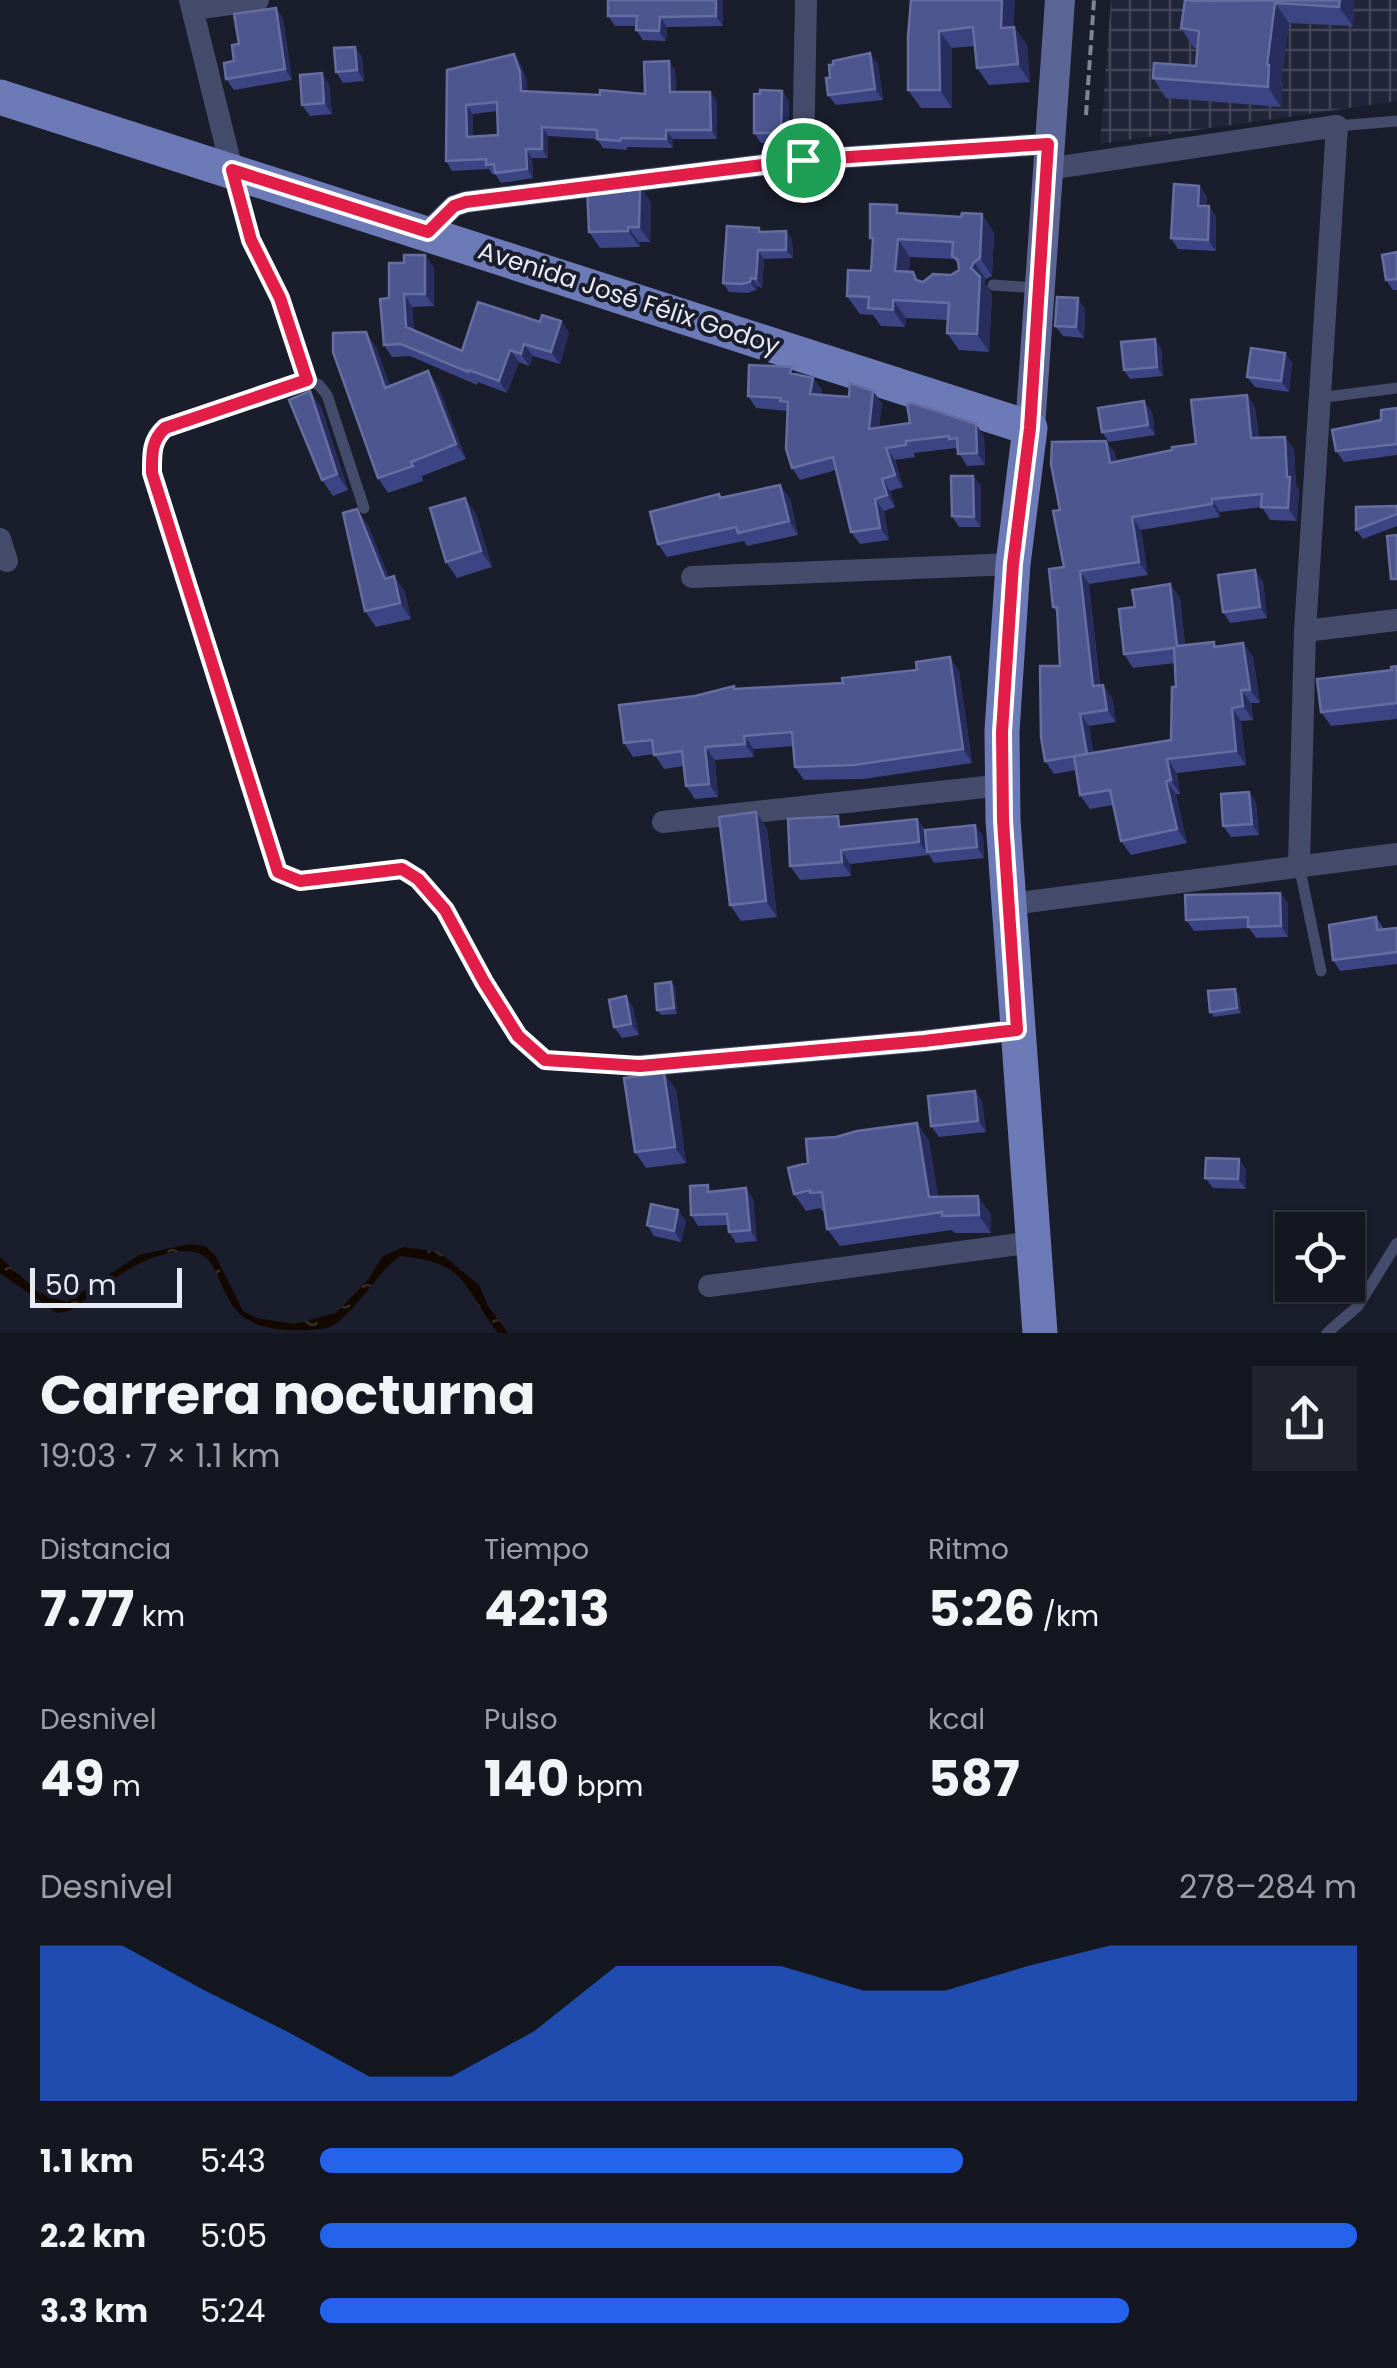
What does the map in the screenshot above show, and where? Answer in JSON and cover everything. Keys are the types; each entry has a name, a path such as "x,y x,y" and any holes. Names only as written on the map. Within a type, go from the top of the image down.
{"main road":[{"path":"1040,1333 1017,1030 1002,732 1013,564 1030,428 1060,0"},
{"name":"Avenida José Félix Godoy","path":"0,97 1030,428"}],"street":[{"path":"232,170 192,5 258,0"},
{"path":"803,160 806,0"},
{"path":"428,232 454,206 466,202 803,160 1048,156 1338,126 1318,398 1298,865"},
{"path":"692,578 1013,564"},
{"path":"1306,631 1397,620"},
{"path":"662,822 1003,785"},
{"path":"1011,904 1397,854"},
{"path":"640,1066 1017,1030"},
{"path":"709,1286 1032,1242"}],"lane":[{"path":"1338,126 1397,121"},
{"path":"232,170 251,240 280,298 307,380"},
{"path":"992,285 1038,288"},
{"path":"364,508 327,394 307,380 165,428 152,447 152,473 278,872 300,881 402,869 418,879 445,910 518,1036 545,1060 640,1066"},
{"path":"1318,398 1397,388"},
{"path":"1298,865 1321,971"},
{"path":"1327,1333 1358,1306 1397,1243"}],"path":[{"path":"1086,115 1094,0"}],"shaded area":[{"path":"1111,0 1397,0 1397,101 1100,144"}],"water":[{"path":"190,1244 205,1246 215,1255 243,1311 257,1318 294,1324 336,1313 367,1281 383,1256 404,1247 439,1252 479,1285 488,1306 508,1333 498,1333 452,1271 423,1259 400,1256 338,1322 307,1330 267,1327 244,1318 228,1298 212,1264 195,1252 181,1251 148,1259 69,1311 57,1313 0,1273 0,1257 39,1293 67,1302 139,1255"}],"building":[{"path":"608,0 716,0 716,16 660,17 659,31 636,30 637,16 608,16"},
{"path":"911,0 1002,0 1001,28 1014,27 1018,64 977,68 973,27 939,31 940,90 908,90"},
{"path":"1185,0 1340,0 1339,7 1275,3 1268,87 1153,78 1154,63 1196,66 1199,31 1181,28"},
{"path":"276,8 285,69 226,79 224,63 234,61 232,45 239,44 234,14"},
{"path":"355,47 357,70 336,72 334,48"},
{"path":"870,53 875,89 828,95 826,78 830,78 829,65 833,61"},
{"path":"514,54 521,91 645,94 644,62 669,61 670,92 710,92 711,130 666,130 666,139 620,141 597,139 597,130 542,127 542,149 526,149 527,169 495,173 494,164 486,165 486,159 446,161 447,70","holes":["497,102 498,135 467,137 466,105"]},
{"path":"322,73 324,103 302,105 300,75"},
{"path":"760,90 782,91 781,133 754,133 754,94 760,94"},
{"path":"1174,184 1199,186 1198,206 1209,206 1208,240 1171,238"},
{"path":"587,186 640,186 639,227 589,232"},
{"path":"870,204 897,205 897,213 961,217 962,213 982,214 980,258 971,268 980,277 977,334 947,333 949,303 893,300 893,310 868,308 869,297 847,296 848,270 871,271","holes":["898,239 953,242 952,256 958,260 959,270 951,275 933,274 923,282 916,280 913,272 895,271"]},
{"path":"727,226 759,228 759,232 786,231 786,250 758,250 756,279 742,284 723,283"},
{"path":"1397,252 1397,279 1386,280 1382,255"},
{"path":"404,255 425,255 425,294 404,294 406,327 462,351 478,302 540,322 542,315 561,321 551,352 524,344 521,354 510,350 499,381 401,344 384,345 380,299 389,298 389,263 404,263"},
{"path":"1057,297 1078,298 1076,327 1055,326"},
{"path":"366,332 385,388 428,371 456,444 378,478 333,352 333,333"},
{"path":"1155,339 1157,367 1124,370 1121,342"},
{"path":"1251,348 1285,353 1281,381 1247,377"},
{"path":"749,365 792,367 790,373 813,378 810,394 849,397 850,383 873,391 869,429 910,423 907,404 912,403 976,424 977,453 958,454 957,438 949,436 906,441 906,445 886,448 895,475 882,479 887,495 875,499 880,528 851,532 833,457 792,468 786,449 788,402 748,396"},
{"path":"310,391 337,474 322,480 289,400"},
{"path":"1247,395 1251,438 1285,437 1290,477 1288,508 1261,507 1262,494 1212,499 1212,504 1132,517 1139,562 1080,571 1093,686 1103,685 1107,710 1080,714 1087,754 1045,761 1040,666 1060,666 1057,607 1053,607 1049,569 1064,567 1053,511 1060,510 1051,464 1052,442 1106,441 1110,463 1172,450 1196,444 1191,400"},
{"path":"1144,401 1148,425 1102,432 1098,408"},
{"path":"1397,408 1397,444 1336,451 1332,430 1381,420 1381,410"},
{"path":"951,476 973,476 974,517 952,516"},
{"path":"780,485 789,521 738,533 736,527 658,544 650,512 719,494 720,498"},
{"path":"465,498 481,551 446,562 430,508"},
{"path":"1397,506 1397,514 1356,530 1356,507"},
{"path":"357,509 385,579 394,576 400,603 365,611 343,513"},
{"path":"1397,535 1397,579 1391,579 1387,536"},
{"path":"1255,570 1260,607 1223,612 1218,575"},
{"path":"1170,584 1177,646 1243,643 1250,690 1241,690 1243,706 1232,708 1236,751 1167,759 1171,780 1166,781 1177,829 1121,841 1110,790 1080,795 1074,756 1171,740 1172,687 1176,687 1174,648 1124,654 1119,609 1135,607 1132,590"},
{"path":"950,657 963,749 854,765 795,767 792,732 744,736 745,744 705,747 709,784 686,786 682,751 654,755 652,740 624,743 619,705 695,696 734,686 843,683 842,678 917,670 916,662"},
{"path":"1397,666 1397,703 1321,712 1317,679 1392,670"},
{"path":"1249,792 1252,824 1223,826 1221,794"},
{"path":"756,812 766,901 730,905 719,817"},
{"path":"838,816 839,827 917,819 919,842 841,850 842,862 790,866 788,819"},
{"path":"975,825 977,847 927,852 925,830"},
{"path":"1280,893 1281,926 1248,927 1248,917 1186,920 1185,895"},
{"path":"1376,917 1377,930 1397,928 1397,952 1333,960 1329,925"},
{"path":"671,982 674,1008 657,1010 655,984"},
{"path":"1235,989 1237,1008 1210,1012 1208,991"},
{"path":"626,996 631,1024 614,1027 609,1000"},
{"path":"664,1073 675,1147 635,1152 624,1078"},
{"path":"975,1091 978,1121 931,1126 928,1096"},
{"path":"917,1123 929,1197 978,1196 979,1215 942,1216 942,1212 827,1229 822,1192 794,1194 788,1168 808,1163 806,1139"},
{"path":"1206,1158 1239,1159 1238,1179 1205,1178"},
{"path":"708,1185 708,1192 746,1188 750,1230 729,1232 727,1214 691,1215 690,1186"},
{"path":"651,1204 678,1210 674,1231 647,1225"}],"route":[{"path":"1048,144 1030,428 1013,564 1002,732 1003,820 1017,1030 640,1066 545,1060 518,1036 445,910 418,879 402,869 300,881 278,872 152,473 152,447 165,428 307,380 280,298 251,240 232,170 428,232 454,206 466,202 803,160 1048,144"}]}
